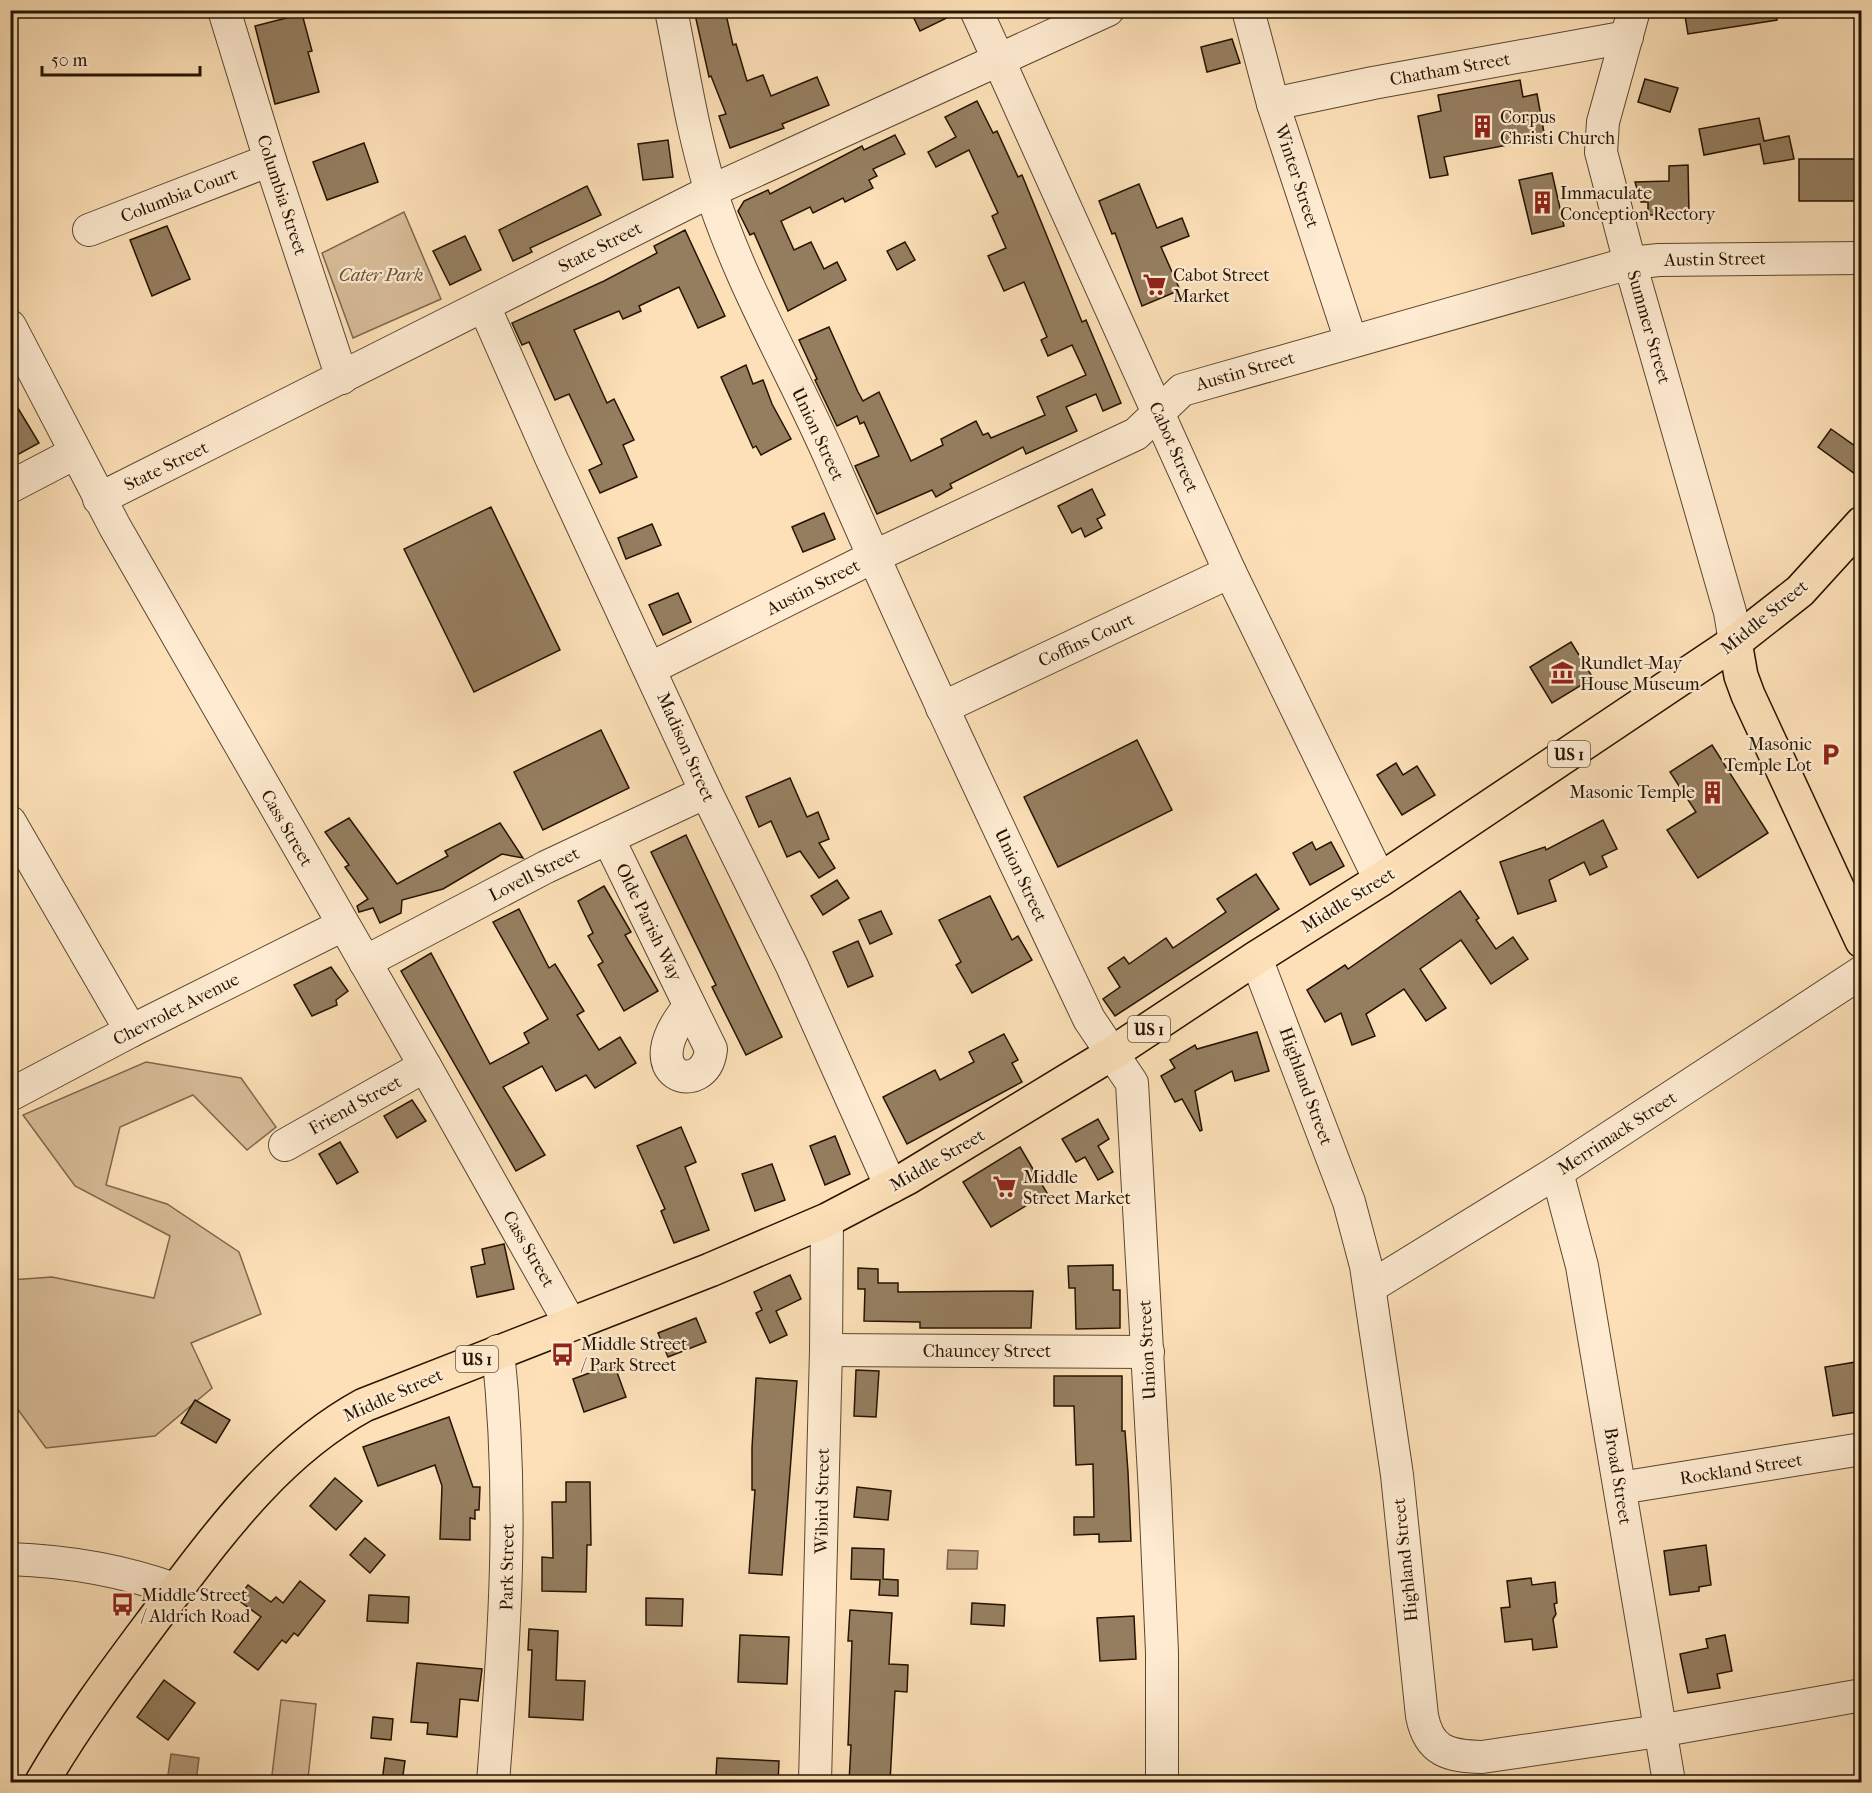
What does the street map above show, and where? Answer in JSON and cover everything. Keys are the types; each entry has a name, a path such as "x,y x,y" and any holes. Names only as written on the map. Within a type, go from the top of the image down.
{"main road":[{"name":"Middle Street","path":"42,1782 78,1723 177,1590 265,1482 302,1445 322,1430 364,1405 498,1351 571,1325 827,1220 891,1187 1007,1119 1380,880 1736,642 1800,591 1862,524"},
{"path":"1736,642 1741,676 1748,694 1862,941"}],"street":[{"name":"Columbia Street","path":"224,10 342,378"},
{"name":"Union Street","path":"671,10 700,155 738,258 832,460 873,557 942,708 1089,1019 1132,1083 1148,1352 1162,1652 1162,1782"},
{"name":"Cabot Street","path":"976,10 1230,572 1380,880"},
{"name":"State Street","path":"99,499 711,190 997,58 1108,10"},
{"name":"Winter Street","path":"1248,10 1273,104 1351,341"},
{"name":"Chatham Street","path":"1273,104 1630,24"},
{"name":"Summer Street","path":"1630,24 1601,138 1604,166 1730,612 1736,642"},
{"name":"Columbia Court","path":"89,230 270,159"},
{"name":"Austin Street","path":"651,668 873,557 1136,434 1182,390 1630,263 1659,260 1862,258"},
{"name":"Madison Street","path":"484,306 552,460 651,668 706,792 792,966 891,1187"},
{"name":"Cass Street","path":"10,326 99,499 571,1325"},
{"path":"10,487 75,453"},
{"name":"Coffins Court","path":"942,708 1230,572"},
{"name":"Lovell Street","path":"365,962 546,867 706,792"},
{"path":"10,822 131,1031"},
{"name":"Olde Parish Way","path":"608,838 690,1006"},
{"name":"Chevrolet Avenue","path":"10,1095 131,1031 343,926"},
{"name":"Highland Street","path":"1256,958 1349,1202 1370,1287 1396,1474 1425,1732 1445,1752 1460,1757 1482,1757 1659,1731 1862,1695"},
{"name":"Merrimack Street","path":"1370,1287 1557,1172 1862,972"},
{"name":"Friend Street","path":"285,1144 425,1066"},
{"name":"Broad Street","path":"1557,1172 1582,1266 1669,1782"},
{"name":"Wibird Street","path":"815,1782 827,1220"},
{"name":"Chauncey Street","path":"826,1350 1148,1352"},
{"name":"Park Street","path":"493,1782 506,1621 508,1528 503,1396 498,1351"},
{"name":"Rockland Street","path":"1620,1488 1862,1449"},
{"path":"10,1558 112,1570 177,1590"}],"green space":[{"name":"Cater Park","path":"404,212 441,299 353,338 322,253"},
{"path":"146,1062 241,1078 276,1127 247,1150 193,1095 120,1127 106,1185 167,1204 239,1252 261,1314 191,1343 212,1388 155,1436 46,1448 11,1400 10,1280 52,1277 154,1298 170,1236 75,1186 23,1115"},
{"path":"281,1700 316,1704 308,1779 272,1775"}],"shaded area":[{"path":"948,1550 978,1551 977,1569 947,1569"},
{"path":"171,1754 199,1758 196,1782 167,1782"}],"building":[{"path":"694,10 725,10 733,45 736,44 747,81 763,75 771,96 817,77 829,105 782,124 784,128 730,148 719,116 726,114 711,76 709,77"},
{"path":"910,10 958,10 959,12 920,31"},
{"path":"1684,10 1777,10 1777,20 1688,34"},
{"path":"302,14 312,51 308,52 319,92 275,104 255,26"},
{"path":"1232,39 1240,63 1207,72 1201,47"},
{"path":"1645,79 1678,88 1670,112 1638,102"},
{"name":"Corpus Christi Church","path":"1520,80 1523,97 1537,94 1545,138 1444,157 1448,175 1430,178 1418,116 1441,111 1438,95"},
{"path":"977,101 993,133 997,131 1018,177 1022,175 1082,322 1086,320 1121,403 1103,411 1096,394 1066,407 1077,431 1026,454 1023,447 950,484 952,488 936,497 932,490 877,514 855,466 879,456 864,422 860,424 857,416 837,426 799,340 829,327 863,401 879,392 911,461 943,445 941,439 976,421 983,435 988,433 991,438 1045,415 1037,397 1086,375 1072,345 1048,356 1041,340 1047,337 1024,282 1004,291 988,256 1006,248 992,216 998,213 969,150 936,167 928,152 956,137 945,117"},
{"path":"1759,118 1764,141 1789,136 1794,159 1764,164 1760,144 1704,155 1699,129"},
{"path":"895,135 905,154 873,169 877,176 869,180 873,188 845,202 843,198 813,213 810,207 781,221 794,250 811,242 824,269 837,262 846,280 788,311 754,233 750,235 738,211 744,201 768,190 770,194 862,146 864,150"},
{"path":"668,140 673,177 643,180 638,144"},
{"path":"364,143 378,182 327,200 313,162"},
{"path":"1799,159 1862,159 1862,201 1799,201"},
{"path":"1688,165 1689,214 1648,215 1648,202 1641,202 1635,182 1669,181 1669,166"},
{"name":"Immaculate Conception Rectory","path":"1552,173 1564,226 1532,234 1519,180"},
{"path":"1139,184 1157,228 1182,218 1189,236 1161,247 1180,290 1142,306 1115,233 1112,234 1099,201"},
{"path":"587,186 601,215 530,248 532,252 513,261 499,230"},
{"path":"167,226 190,279 152,296 130,240"},
{"path":"685,230 725,316 698,328 679,287 639,306 641,311 623,319 619,311 574,330 607,403 614,399 634,440 623,445 637,477 600,493 589,470 602,464 569,394 555,400 529,342 522,345 512,323 604,281 657,253 654,246"},
{"path":"465,236 481,270 450,285 433,251"},
{"path":"905,242 915,260 897,270 887,251"},
{"path":"746,365 753,384 763,380 772,404 791,439 761,455 756,446 753,448 721,377"},
{"path":"10,395 39,443 17,455 10,444"},
{"path":"1831,429 1862,451 1862,479 1818,447"},
{"path":"1092,489 1105,515 1097,519 1102,528 1085,537 1081,528 1072,533 1058,506"},
{"path":"491,507 560,650 474,692 404,549"},
{"path":"824,513 835,539 803,552 792,527"},
{"path":"652,524 661,545 626,559 618,538"},
{"path":"678,593 691,622 663,635 649,605"},
{"name":"Rundlet-May House Museum","path":"1571,642 1593,678 1552,703 1530,667"},
{"path":"601,730 629,788 543,830 514,772"},
{"path":"1137,740 1172,810 1058,867 1024,797"},
{"name":"Masonic Temple","path":"1712,745 1768,833 1698,878 1667,830 1696,812 1670,772"},
{"path":"1396,763 1403,775 1417,766 1435,795 1402,815 1377,775"},
{"path":"790,778 807,817 818,812 829,839 819,843 835,868 819,878 800,851 787,857 771,821 759,827 746,797"},
{"path":"349,818 397,884 448,856 445,851 500,823 523,858 502,854 443,889 402,900 401,913 380,923 373,908 359,912 357,906 368,899 345,867 349,865 325,832"},
{"path":"1603,820 1617,849 1602,856 1607,867 1590,875 1584,862 1549,880 1556,901 1518,914 1500,862 1545,847 1546,850"},
{"path":"686,835 782,1037 746,1055 712,987 716,985 651,852"},
{"path":"1312,842 1316,850 1331,842 1344,866 1310,885 1293,853"},
{"path":"1256,874 1279,909 1115,1016 1103,999 1120,987 1108,968 1124,957 1129,964 1166,938 1173,948 1226,912 1217,899"},
{"path":"837,880 849,898 823,915 811,896"},
{"path":"604,886 631,932 625,935 658,991 624,1011 598,965 603,962 588,936 593,933 578,901"},
{"path":"1460,891 1479,918 1476,920 1496,949 1513,937 1528,959 1491,984 1461,940 1420,969 1446,1008 1426,1021 1404,989 1366,1014 1375,1036 1352,1045 1341,1013 1325,1022 1307,990 1345,965 1348,969"},
{"path":"990,896 1012,940 1018,936 1032,960 972,993 956,965 961,962 939,920"},
{"path":"519,909 549,968 555,964 584,1011 577,1015 599,1050 620,1037 636,1063 595,1088 586,1075 556,1091 542,1066 503,1087 545,1155 516,1171 401,971 431,953 490,1064 529,1043 524,1033 548,1019 493,922"},
{"path":"881,911 892,934 870,944 859,920"},
{"path":"858,941 873,976 848,987 833,952"},
{"path":"331,967 348,991 336,1000 337,1005 312,1016 294,985"},
{"path":"1257,1032 1269,1071 1235,1081 1232,1071 1195,1091 1202,1130 1200,1131 1182,1099 1175,1102 1161,1076 1175,1068 1170,1060 1195,1045 1197,1049"},
{"path":"1004,1034 1018,1060 1012,1063 1022,1082 907,1144 883,1097 935,1070 940,1080 974,1062 969,1052"},
{"path":"412,1100 426,1121 397,1138 384,1116"},
{"path":"1098,1119 1109,1139 1098,1146 1113,1172 1098,1180 1085,1157 1076,1162 1062,1139"},
{"path":"681,1127 696,1162 685,1167 709,1230 674,1243 661,1211 665,1209 637,1146"},
{"path":"835,1136 850,1174 825,1185 810,1146"},
{"path":"340,1142 358,1172 337,1184 319,1154"},
{"name":"Middle Street Market","path":"1020,1147 1047,1193 991,1227 963,1182"},
{"path":"772,1164 785,1200 755,1211 742,1174"},
{"path":"504,1244 514,1289 477,1297 471,1267 485,1264 482,1249"},
{"path":"1113,1265 1113,1290 1120,1290 1120,1328 1076,1329 1075,1288 1069,1288 1068,1266"},
{"path":"858,1268 878,1269 878,1283 898,1283 898,1292 1033,1291 1031,1328 920,1328 920,1322 864,1321 865,1289 858,1289"},
{"path":"790,1275 801,1299 776,1311 787,1335 770,1343 756,1313 762,1310 754,1292"},
{"path":"696,1318 706,1342 668,1357 658,1333"},
{"path":"1862,1361 1862,1411 1833,1416 1825,1367"},
{"path":"614,1364 626,1397 584,1412 573,1379"},
{"path":"856,1370 879,1371 876,1417 854,1416"},
{"path":"1054,1376 1122,1376 1122,1431 1125,1431 1131,1541 1099,1542 1099,1534 1074,1535 1074,1517 1094,1517 1093,1464 1076,1465 1074,1406 1054,1406"},
{"path":"756,1378 797,1381 782,1575 749,1573 755,1490 752,1490 752,1448"},
{"path":"195,1400 230,1420 216,1443 181,1423"},
{"path":"449,1417 473,1487 480,1487 479,1510 475,1510 475,1519 470,1518 470,1540 440,1539 442,1486 435,1465 378,1486 363,1447"},
{"path":"335,1478 362,1501 336,1530 310,1506"},
{"path":"566,1482 590,1482 591,1545 587,1545 586,1592 542,1591 542,1557 553,1558 552,1502 566,1502"},
{"path":"857,1487 891,1491 888,1520 854,1517"},
{"path":"365,1538 385,1555 370,1573 350,1555"},
{"path":"1706,1545 1711,1585 1699,1587 1699,1591 1670,1595 1664,1551"},
{"path":"852,1548 884,1549 883,1579 898,1580 898,1596 879,1595 880,1580 851,1579"},
{"path":"1531,1578 1532,1585 1555,1582 1557,1603 1554,1604 1556,1614 1553,1619 1557,1647 1533,1650 1532,1639 1505,1642 1501,1608 1510,1607 1507,1581"},
{"path":"300,1581 325,1601 298,1636 294,1633 286,1643 282,1640 258,1670 234,1652 261,1617 237,1599 248,1585 271,1602 276,1597 283,1603"},
{"path":"369,1595 409,1597 408,1623 367,1621"},
{"path":"646,1598 683,1599 682,1626 646,1625"},
{"path":"972,1603 1005,1605 1004,1626 971,1624"},
{"path":"850,1610 892,1613 889,1664 908,1665 907,1692 895,1691 890,1782 849,1782 852,1641 848,1641"},
{"path":"1134,1616 1136,1659 1100,1661 1097,1618"},
{"path":"529,1629 558,1631 556,1680 585,1681 583,1720 529,1717 532,1650 528,1650"},
{"path":"740,1635 789,1637 787,1684 738,1682"},
{"path":"1725,1635 1732,1671 1717,1674 1720,1688 1688,1693 1680,1654 1708,1648 1706,1639"},
{"path":"417,1663 482,1669 478,1701 460,1699 457,1737 427,1734 428,1723 411,1722"},
{"path":"164,1680 195,1703 168,1740 137,1717"},
{"path":"373,1717 393,1719 391,1740 371,1738"},
{"path":"385,1758 405,1761 402,1782 382,1782"},
{"path":"717,1758 779,1761 778,1782 740,1782 740,1777 716,1776"}],"place":[{"name":"Corpus Christi Church","path":"1482,127"},
{"name":"Immaculate Conception Rectory","path":"1542,203"},
{"name":"Cabot Street Market","path":"1155,285"},
{"name":"Rundlet-May House Museum","path":"1562,673"},
{"name":"Masonic Temple Lot","path":"1830,754"},
{"name":"Masonic Temple","path":"1713,792"},
{"name":"Middle Street Market","path":"1005,1187"},
{"name":"Middle Street / Park Street","path":"563,1354"},
{"name":"Middle Street / Aldrich Road","path":"123,1605"}]}
